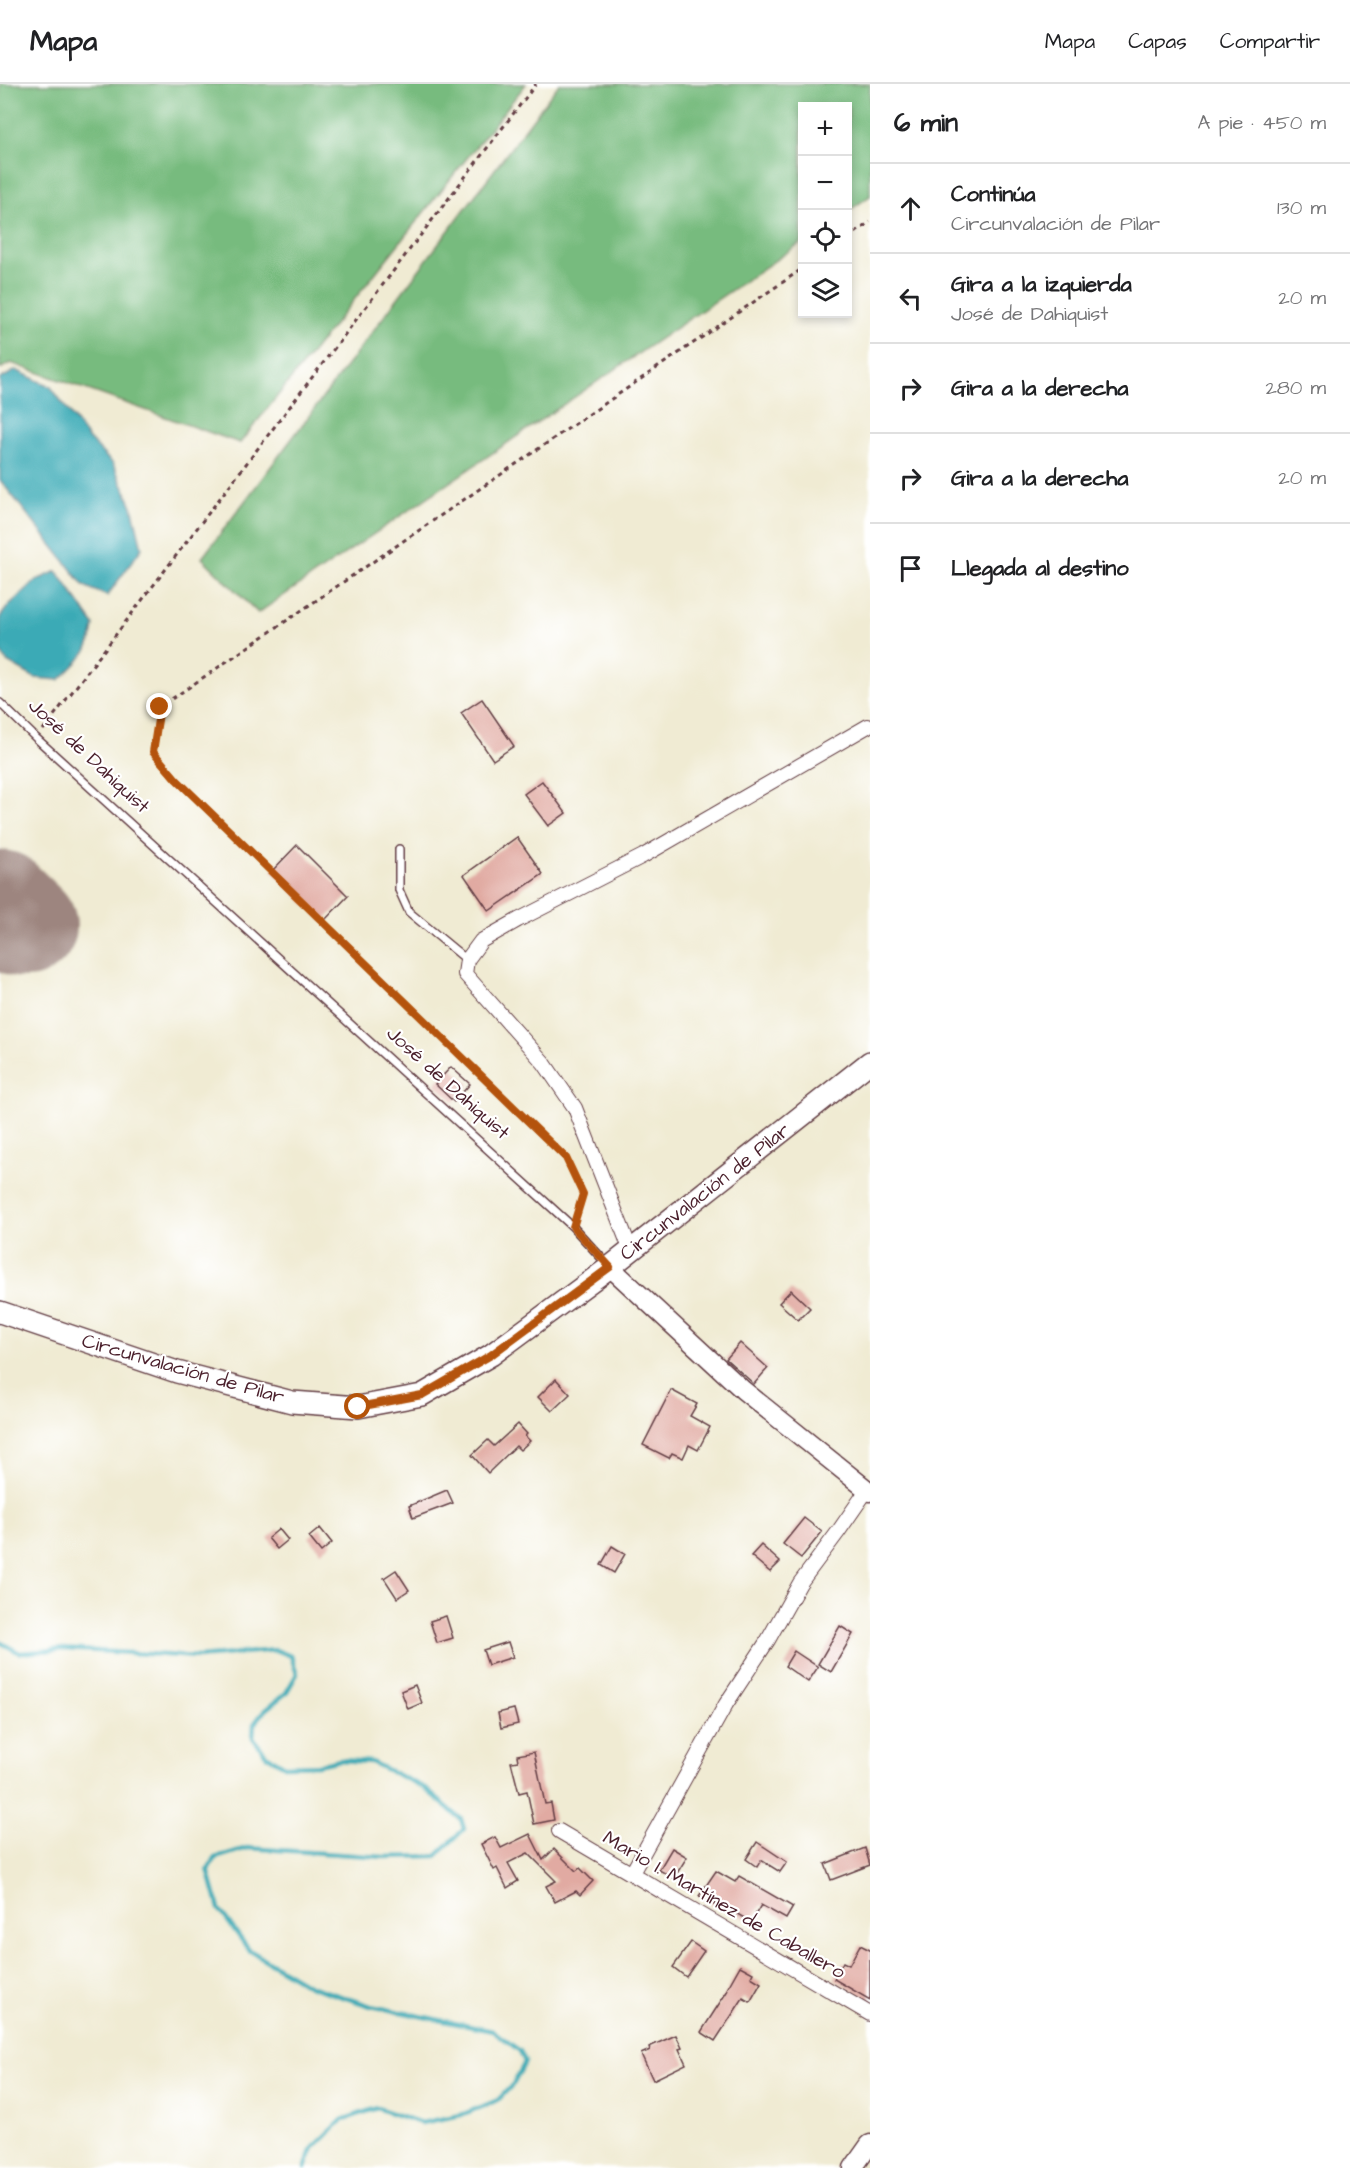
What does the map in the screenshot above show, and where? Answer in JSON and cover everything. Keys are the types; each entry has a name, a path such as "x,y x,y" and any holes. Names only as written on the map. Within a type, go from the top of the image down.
{"main road":[{"name":"Circunvalación de Pilar","path":"0,1312 177,1372 292,1402 358,1407 422,1395 491,1355 610,1267 870,1062"},
{"name":"José de Dahiquist","path":"610,1267 743,1390 869,1491"},
{"path":"853,2168 870,2144"}],"street":[{"path":"631,1251 575,1108 544,1063 465,974 467,960 481,941 643,856 868,726"},
{"path":"632,1873 726,1704 768,1640 800,1582 869,1491"},
{"name":"Mario I. Martínez de Caballero","path":"558,1831 870,2014"}],"lane":[{"name":"José de Dahiquist","path":"0,703 573,1227 610,1267"},
{"path":"399,849 399,890 410,912 467,960"}],"path":[{"path":"36,738 536,84"},
{"path":"852,235 870,222"},
{"path":"573,1227 583,1194 566,1158 176,779 153,752 160,707 798,271"}],"green space":[{"path":"0,84 526,84 240,443 11,363 0,369"},
{"path":"559,84 870,84 870,196 852,208 852,102 798,102 798,245 258,613 202,558"}],"water":[{"path":"16,370 51,387 88,438 113,464 132,506 142,548 107,596 84,586 0,480 0,379"},
{"path":"57,571 94,625 92,635 83,656 59,680 35,678 7,662 0,651 0,617 9,605 37,580"}],"building":[{"path":"482,699 514,746 493,760 461,713"},
{"path":"542,781 566,813 548,826 524,794"},
{"path":"517,837 543,874 489,911 464,875"},
{"path":"297,845 348,896 323,922 272,871"},
{"path":"451,1067 470,1084 454,1102 435,1084"},
{"path":"791,1290 810,1308 798,1320 779,1303"},
{"path":"740,1343 768,1368 754,1384 726,1359"},
{"path":"556,1379 570,1394 552,1411 538,1397"},
{"path":"671,1390 697,1404 690,1416 710,1427 698,1450 689,1445 683,1458 672,1453 669,1458 643,1445"},
{"path":"518,1424 530,1441 520,1450 516,1446 488,1473 472,1455 488,1440 494,1446"},
{"path":"447,1490 453,1503 413,1518 409,1506"},
{"path":"804,1518 822,1532 801,1558 783,1544"},
{"path":"320,1528 332,1543 321,1552 309,1537"},
{"path":"279,1529 288,1540 277,1549 268,1538"},
{"path":"761,1545 780,1562 770,1572 751,1556"},
{"path":"612,1546 625,1554 614,1573 601,1565"},
{"path":"396,1570 409,1590 397,1598 384,1578"},
{"path":"446,1616 453,1638 437,1643 430,1621"},
{"path":"840,1626 853,1634 831,1672 818,1664"},
{"path":"508,1642 513,1657 488,1665 483,1650"},
{"path":"794,1651 818,1667 808,1682 785,1666"},
{"path":"415,1685 422,1703 408,1709 401,1691"},
{"path":"514,1709 518,1724 501,1728 498,1713"},
{"path":"534,1752 545,1804 551,1803 554,1820 534,1824 527,1791 519,1793 511,1762 518,1761 517,1755"},
{"path":"530,1834 543,1860 554,1849 576,1871 580,1868 593,1881 580,1895 576,1891 555,1902 546,1886 556,1881 528,1853 508,1863 518,1881 507,1888 497,1868 494,1870 481,1844 495,1837 501,1848"},
{"path":"757,1842 787,1862 780,1872 761,1860 757,1867 746,1859"},
{"path":"672,1848 687,1857 674,1878 659,1870"},
{"path":"865,1848 870,1865 831,1880 825,1864"},
{"path":"716,1871 735,1882 739,1876 793,1907 786,1919 761,1905 751,1922 717,1902 714,1905 699,1896"},
{"path":"691,1942 704,1951 686,1977 673,1967"},
{"path":"860,1945 870,1950 870,2000 834,1979 843,1962 849,1965"},
{"path":"740,1966 753,1973 751,1977 761,1983 750,2002 743,1998 715,2041 701,2032 728,1990"},
{"path":"676,2035 686,2064 653,2080 641,2054 650,2050 649,2047"}],"waterway":[{"path":"0,1642 20,1653 63,1649 199,1657 276,1650 291,1656 297,1674 286,1693 265,1710 254,1724 253,1738 266,1755 285,1766 318,1765 340,1760 371,1762 423,1787 461,1819 464,1829 436,1856 384,1857 247,1848 215,1858 208,1869 219,1909 249,1950 309,1986 371,2006 493,2031 520,2051 525,2062 514,2083 498,2100 461,2115 421,2123 377,2108 342,2120 313,2148 305,2168"}],"runway":[{"path":"0,902 25,926"}],"route":[{"path":"160,707 153,752 176,779 566,1158 583,1194 573,1227 610,1267 491,1355 422,1395 358,1407"}]}
